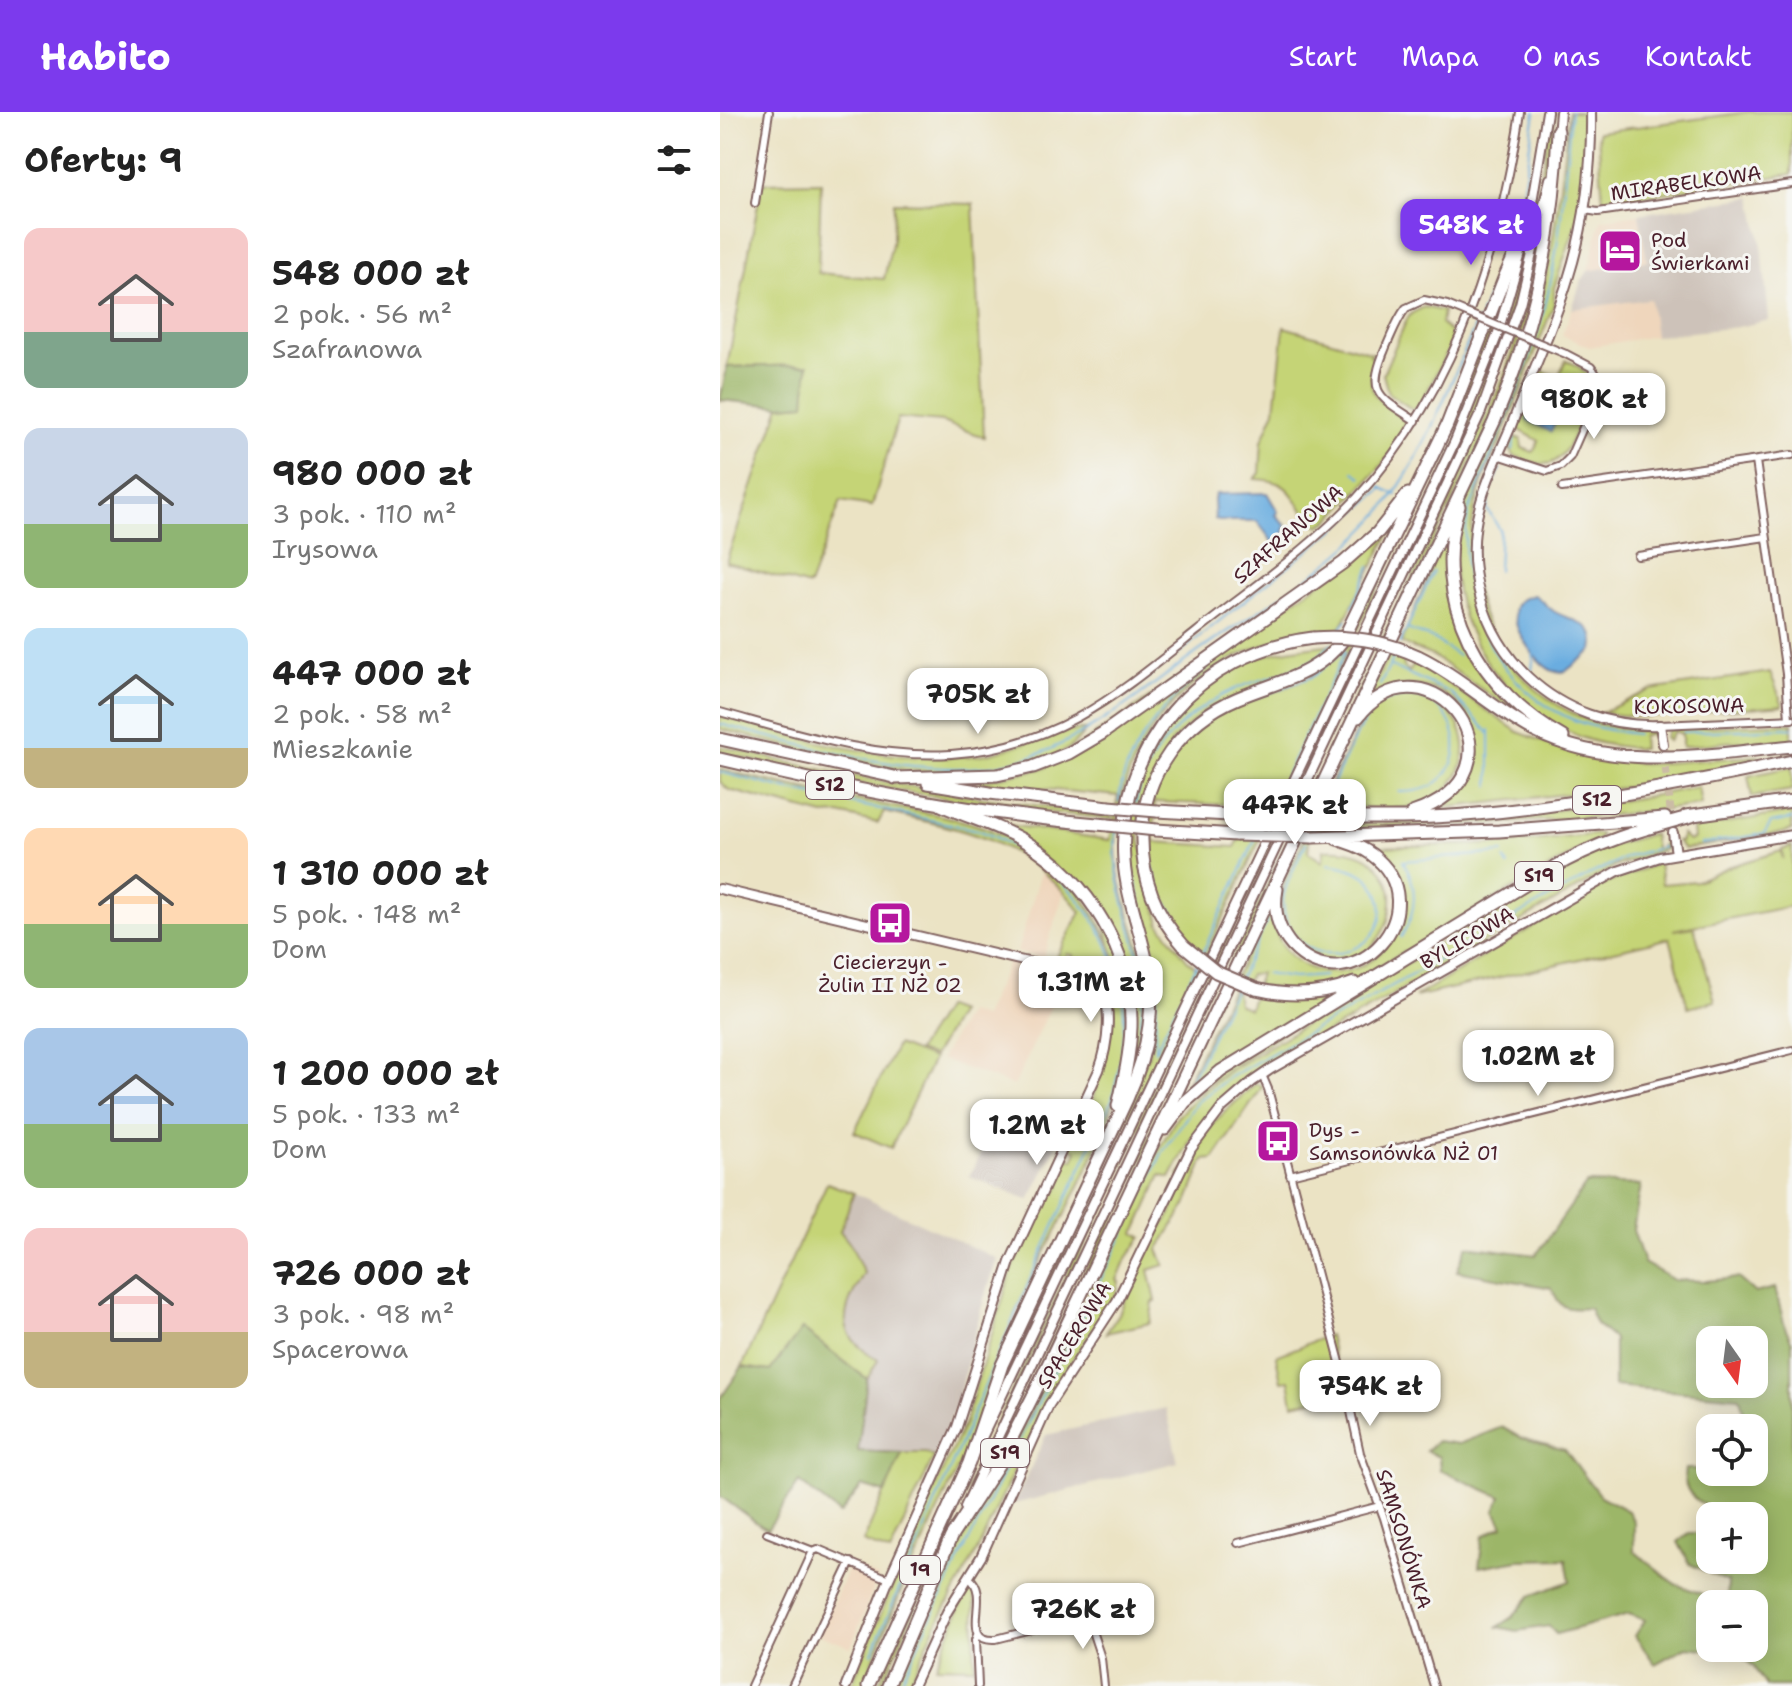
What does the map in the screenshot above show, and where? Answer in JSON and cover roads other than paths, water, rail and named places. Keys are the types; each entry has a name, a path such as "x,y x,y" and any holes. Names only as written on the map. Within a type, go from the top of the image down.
{"highway":[{"path":"1143,1163 1466,480 1518,363 1535,304 1555,193 1558,131"},
{"path":"1398,963 1357,982 1328,991 1291,994 1256,989 1216,972 1184,946 1157,907 1144,866 1142,821 1148,794 1158,771 1177,742 1207,714 1238,698 1303,675 1332,653 1353,623 1465,384 1505,276 1529,223"},
{"path":"895,778 997,775 1042,764 1086,744 1349,558 1391,517 1427,468"},
{"path":"1466,480 1457,512 1451,564 1453,594 1469,641 1486,672 1511,700 1549,729 1592,751 1654,757 1792,746"},
{"name":"S19","path":"969,1463 1002,1365 1142,1062 1151,1019 1149,974 1126,882 1123,854 1127,803 1141,761 1174,710 1212,675 1255,652 1313,638 1360,639 1393,646 1418,656 1448,672 1522,724 1561,743 1592,751"},
{"path":"1347,730 1373,700 1385,693 1405,689 1437,695 1452,706 1464,723 1470,753 1459,784 1438,803 1400,817"},
{"name":"S12","path":"720,739 895,778 990,793 1157,811 1324,818 1477,814 1595,800 1792,761"},
{"name":"S12","path":"720,759 841,787 941,805 1156,830 1236,835 1330,837 1499,831 1692,816 1792,801"},
{"path":"941,805 1003,830 1038,850 1057,865 1090,901 1112,938 1127,987 1131,1024 1126,1069 1113,1130"},
{"name":"S19","path":"951,1537 998,1465 1143,1163 1185,1102 1221,1071 1593,846 1622,834 1692,816"},
{"path":"1282,869 1276,911 1280,927 1295,949 1313,960 1333,965 1355,962 1369,956 1383,943 1395,922 1397,902 1393,882 1383,865 1369,853 1330,837"},
{"name":"19","path":"868,1686 969,1463"},
{"name":"19","path":"888,1686 951,1537"}],"street":[{"path":"755,203 769,112"},
{"name":"SZAFRANOWA","path":"720,712 885,751 934,754 985,750 1039,736 1091,712 1127,687 1341,514 1381,469 1416,421 1451,358 1484,276 1520,112"},
{"path":"969,1463 1019,1364 1461,427 1497,336 1529,223 1547,112"},
{"path":"951,1537 1481,412 1509,341 1527,280 1543,217 1560,112"},
{"name":"KOKOSOWA","path":"1591,112 1585,210 1573,262 1560,303 1480,504 1474,550 1478,592 1497,637 1525,674 1571,708 1618,723 1660,725 1791,719"},
{"name":"MIRABELKOWA","path":"1585,210 1598,212 1792,184"},
{"path":"1416,421 1383,398 1376,386 1377,371 1406,308 1424,300 1447,305 1591,367 1600,389 1568,460 1556,469 1544,471 1498,455"},
{"path":"1562,488 1792,455"},
{"path":"1756,461 1791,719"},
{"path":"1638,556 1766,537"},
{"path":"1660,725 1663,744"},
{"path":"1673,833 1676,854"},
{"name":"BYLICOWA","path":"1262,1075 1604,878 1637,863 1792,835"},
{"path":"720,889 1074,973 1093,981 1104,996 1107,1034 1099,1070 1013,1254 962,1415 889,1579 846,1686"},
{"path":"1290,1175 1792,1050"},
{"name":"SAMSONÓWKA","path":"1262,1075 1342,1370 1360,1453 1380,1506 1434,1686"},
{"name":"SPACEROWA","path":"913,1686 944,1618 969,1578 1049,1405 1113,1310 1191,1149 1222,1108 1262,1075"},
{"path":"1238,1543 1380,1506"},
{"path":"767,1533 813,1551 818,1549 889,1579"},
{"path":"751,1686 813,1551"},
{"path":"792,1686 851,1562"},
{"path":"969,1578 979,1591 976,1622 978,1686"},
{"path":"978,1634 983,1638 996,1639 1087,1616 1101,1658 1104,1686"}],"water":[{"path":"1549,380 1566,387 1568,395 1551,432 1527,420 1544,383"},
{"path":"1267,493 1278,512 1276,515 1286,525 1281,543 1274,544 1257,521 1215,519 1216,494"},
{"path":"1534,595 1555,612 1583,624 1592,634 1593,650 1566,671 1546,667 1531,651 1519,631 1514,611 1517,603"}],"waterway":[{"path":"1481,315 1520,208 1535,112"},
{"path":"1571,112 1560,223 1549,289 1523,374 1468,513 1465,543 1467,573 1473,603 1484,631 1516,681 1565,716 1600,728 1637,734"},
{"path":"720,724 850,756 951,768 990,766 1020,760 1076,736 1324,566 1368,526 1387,504 1415,461 1478,320"},
{"path":"1513,450 1514,439"},
{"path":"1498,570 1500,530 1487,509 1490,491 1500,469"},
{"path":"1354,472 1361,477"},
{"path":"1380,487 1397,495"},
{"path":"1126,695 1383,488"},
{"path":"1353,607 1370,566"},
{"path":"1400,643 1433,572"},
{"path":"1337,634 1347,620"},
{"path":"1407,629 1434,639 1458,656"},
{"path":"1136,803 1140,785 1158,751 1200,709 1233,690 1298,668 1322,653 1331,643"},
{"path":"1241,703 1314,676 1344,650"},
{"path":"1268,813 1345,652"},
{"path":"1380,685 1396,653"},
{"path":"1532,670 1534,653"},
{"path":"1391,666 1451,693 1489,733"},
{"path":"1119,801 1122,782 1138,745 1177,695 1207,668"},
{"path":"1383,702 1410,696 1431,702 1446,716 1454,735 1454,755 1446,774 1428,787 1399,792"},
{"path":"1320,812 1369,714"},
{"path":"1683,732 1792,728"},
{"path":"1490,730 1490,786"},
{"path":"720,772 978,830 1007,843 1034,859 1079,900 1097,925 1111,953 1120,982 1124,1036 1112,1100 1034,1270 872,1653"},
{"path":"1701,844 1764,834 1771,823 1792,819"},
{"path":"1310,834 1316,821"},
{"path":"1116,831 1119,883 1142,976 1138,1043"},
{"path":"1131,833 1132,869 1157,972 1155,1051 1197,964"},
{"path":"1202,954 1255,840"},
{"path":"1306,843 1286,888 1284,913 1300,941 1315,951 1333,953 1350,950 1366,942 1377,929 1381,912 1378,893 1364,875 1328,864"},
{"path":"899,1686 1162,1153 1196,1103 1228,1078 1595,872 1629,856 1663,847"},
{"path":"1401,937 1414,899 1412,880 1403,861 1503,853"},
{"path":"1149,857 1160,893 1185,931"},
{"path":"1504,859 1508,866"},
{"path":"1571,903 1574,906"},
{"path":"1240,977 1267,921"},
{"path":"1265,974 1294,978 1324,976"},
{"path":"1184,1094 1236,987"}],"tunnel":[{"path":"1663,744 1673,833"}],"place":[{"name":"Pod Świerkami","path":"1620,251"},
{"name":"Ciecierzyn - Żulin II NŻ 02","path":"890,923"},
{"name":"Dys - Samsonówka NŻ 01","path":"1278,1141"}]}
